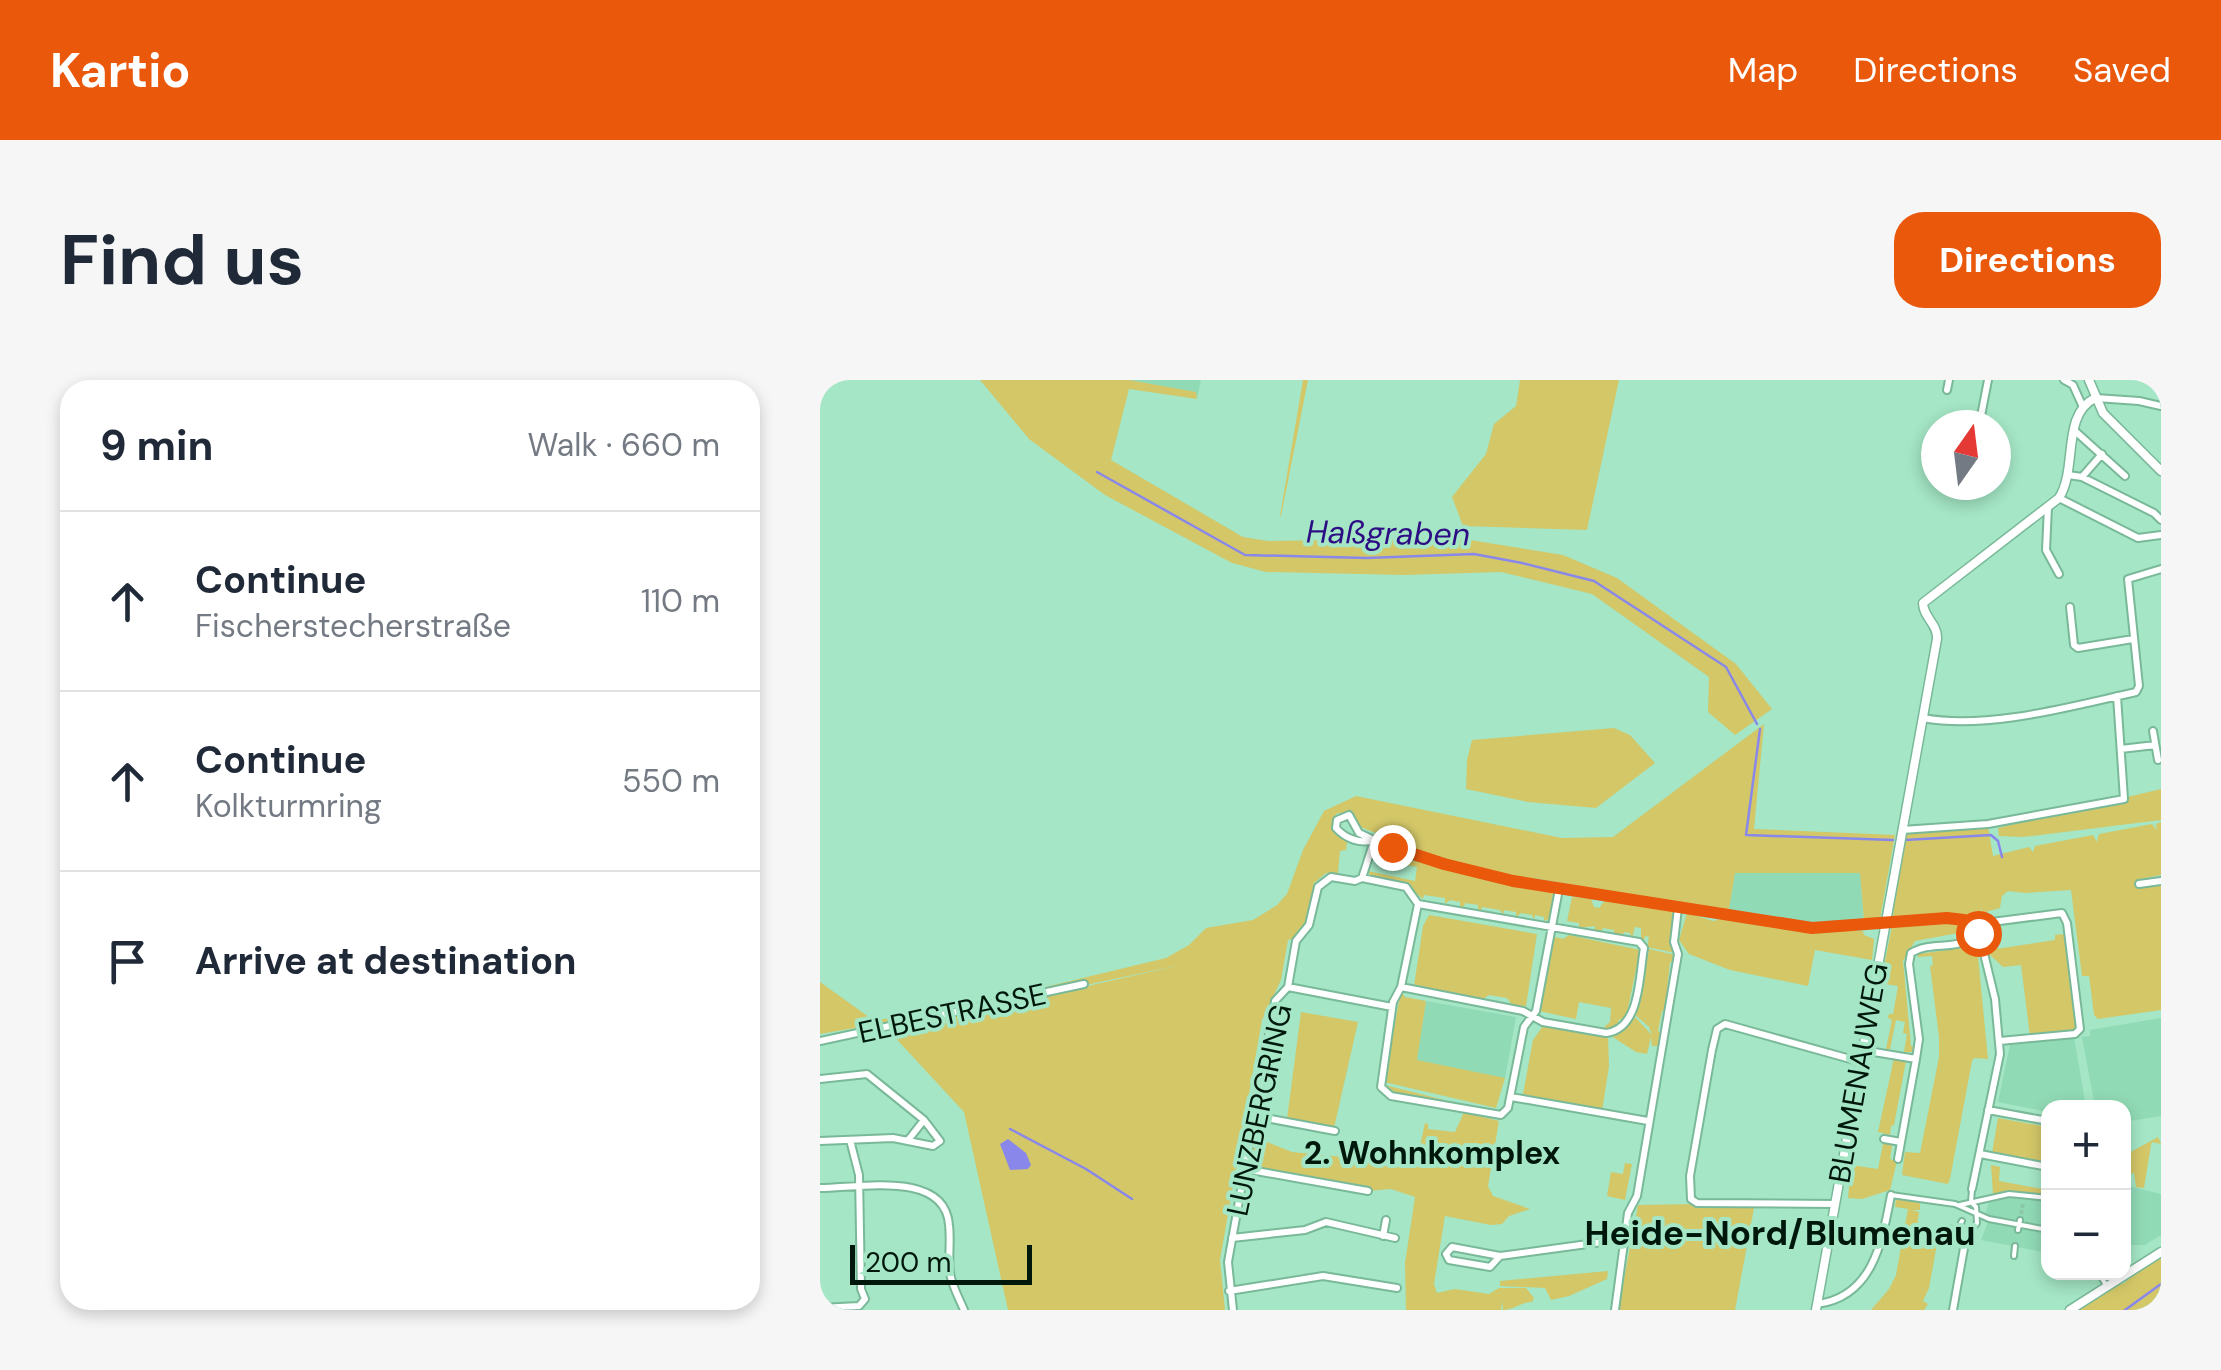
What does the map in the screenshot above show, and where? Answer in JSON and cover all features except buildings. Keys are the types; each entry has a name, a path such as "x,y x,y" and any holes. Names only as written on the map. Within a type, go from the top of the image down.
{"street":[{"path":"1947,390 1949,380"},
{"path":"1981,410 1988,380"},
{"path":"2059,574 2046,550 2048,507 2059,498 2068,476 2082,405 2072,385 2064,380"},
{"path":"2089,380 2103,413 2161,472"},
{"path":"2082,405 2095,398 2161,406"},
{"path":"2074,431 2124,476"},
{"path":"2082,477 2102,454"},
{"path":"2068,476 2082,477 2154,512 2161,520"},
{"path":"2059,498 2138,538 2161,536"},
{"name":"BLUMENAUWEG","path":"1816,1307 1938,634 1924,612 1923,602 2048,507"},
{"path":"1923,718 1987,721 2136,692 2139,686 2128,579 2161,569"},
{"path":"2070,607 2074,645 2078,648 2133,639"},
{"path":"1902,830 1988,824 2124,799 2117,696"},
{"path":"2153,732 2158,760"},
{"path":"2121,750 2155,745"},
{"path":"1374,840 1361,842 1341,834 1336,820 1349,815 1359,833 1374,840 1476,873 1559,889 1812,928 1956,918 1977,931 1994,990 2000,1042 1971,1196 1977,1223 1966,1237 1953,1310"},
{"path":"1374,840 1362,878 1406,887 1418,904 1639,942 1644,948 1630,1020 1619,1030 1606,1033 1543,1022 1523,1011 1401,986"},
{"name":"LUNZBERGRING","path":"1234,1310 1228,1262 1275,1001 1288,987 1296,940 1309,925 1318,886 1331,878 1362,878"},
{"path":"2139,884 2161,881"},
{"path":"1418,904 1401,986 1392,1007 1382,1090 1391,1096 1500,1116 1511,1098 1524,1027 1534,1016 1559,889"},
{"path":"1615,1310 1628,1213 1637,1196 1678,954 1674,942 1678,908"},
{"path":"1898,1160 1918,1039 1910,955 1920,948 1964,942 1992,922 2064,914 2080,1029 2075,1034 2000,1042"},
{"name":"ELBESTRASSE","path":"820,1041 1084,984"},
{"path":"1288,987 1392,1007"},
{"path":"1835,1204 1697,1203 1691,1199 1690,1176 1719,1026 1731,1025 1860,1062"},
{"path":"1862,1050 1916,1059"},
{"path":"820,1080 867,1074 940,1138 933,1146 860,1136 820,1141"},
{"path":"1511,1098 1648,1122"},
{"path":"1988,1110 2041,1121"},
{"path":"1254,1116 1335,1131"},
{"path":"909,1140 924,1120"},
{"path":"1884,1139 1901,1142"},
{"path":"820,1308 846,1309 859,1306 865,1299 860,1289 859,1188 850,1140"},
{"path":"1980,1154 2041,1165"},
{"path":"1245,1169 1368,1191"},
{"path":"820,1188 915,1188 938,1198 948,1218 950,1274 964,1310"},
{"path":"1816,1307 1840,1297 1864,1279 1883,1238 1892,1196 1958,1204 1975,1214 2041,1229"},
{"path":"1958,1204 1971,1196 2041,1197"},
{"path":"2023,1204 2025,1196"},
{"path":"1944,1232 1947,1228 1958,1230 1962,1220 1975,1214"},
{"path":"1383,1236 1386,1220"},
{"path":"1232,1238 1304,1230 1326,1222 1395,1238"},
{"path":"1500,1256 1490,1267 1449,1260 1446,1254 1452,1247 1500,1256 1624,1239"},
{"path":"2014,1256 2016,1246"},
{"path":"2070,1310 2161,1252"},
{"path":"1230,1291 1324,1276 1397,1288"},
{"path":"2103,1280 2107,1286"}],"shaded area":[{"path":"980,380 1129,380 1196,392 1197,399 1129,389 1111,460 1243,537 1268,541 1458,538 1563,555 1617,578 1736,664 1772,709 1735,735 1708,712 1709,677 1592,594 1501,572 1266,572 1232,563 1105,495 1029,439"},
{"path":"1129,380 1201,380 1197,399 1195,392"},
{"path":"1303,380 1308,380 1280,516"},
{"path":"1520,380 1619,380 1587,530 1463,526 1452,497 1486,454 1494,424 1516,406"},
{"path":"1764,724 1754,829 1895,835 1880,919 1864,921 1860,873 1735,873 1729,909 1717,909 1473,870 1383,840 1381,835 1360,827 1354,815 1337,813 1334,833 1347,842 1346,850 1340,851 1338,873 1326,873 1314,883 1306,925 1297,938 1288,940 1281,980 1262,1020 1220,1260 1225,1310 1008,1310 964,1112 889,1031 1185,964 948,1014 949,1010 1166,958 1189,945 1206,928 1253,920 1287,894 1303,850 1324,811 1356,796 1562,838 1613,837"},
{"path":"1614,728 1630,735 1655,763 1596,808 1528,802 1466,789 1472,740"},
{"path":"2161,789 2161,820 2023,837 1999,836 1998,828"},
{"path":"2161,822 2161,875 2140,879 2141,884 2161,881 2161,1010 2098,1019 2094,1015 2089,976 2082,976 2071,890 2008,891 2002,896 2000,908 1982,913 1981,907 1981,923 1958,915 1893,918 1905,834 1988,826 1993,856 2029,847 2033,852 2035,846 2093,835 2097,842 2099,834 2152,824 2157,830 2156,824"},
{"path":"1384,849 1421,862 1552,891 1555,897 1551,918 1544,921 1544,917 1535,915 1534,920 1532,915 1521,913 1516,917 1516,912 1504,910 1503,915 1500,910 1482,907 1481,911 1478,905 1465,903 1464,907 1450,900 1445,904 1445,898 1424,895 1423,899 1405,884 1370,875 1368,871 1415,881 1417,867 1373,859 1376,852"},
{"path":"1735,873 1860,873 1864,925 1812,928 1728,915"},
{"path":"1572,897 1591,899 1594,907 1599,908 1607,898 1671,909 1675,912 1675,953 1647,947 1649,937 1645,936 1644,942 1641,928 1635,927 1632,938 1624,932 1622,937 1614,935 1614,930 1594,931 1595,926 1579,928 1579,923 1567,921"},
{"path":"1687,913 1713,921 1726,918 1819,931 1863,931 1874,939 1872,960 1815,950 1808,986 1730,970 1689,954 1679,940"},
{"path":"1429,915 1537,934 1526,1006 1512,1005 1507,998 1489,995 1483,999 1414,986 1423,926"},
{"path":"1958,920 1971,927 1970,934 1915,941 1903,961 1911,1046 1915,1047 1912,1052 1904,1052 1905,1022 1896,1020 1890,1049 1886,1049 1892,1020 1888,1018 1893,1014 1898,986 1879,983 1867,1047 1880,966 1884,966 1892,926"},
{"path":"2064,934 2076,1029 2030,1036 2021,965 2003,967 1989,954 1985,939 1989,950 2055,940 2055,935"},
{"path":"1569,935 1640,950 1626,1018 1618,1020 1620,1025 1602,1029 1610,1022 1611,1008 1579,1002 1576,1019 1539,1011 1554,937 1563,939"},
{"path":"1977,946 1988,1059 1972,1061 1950,1179 1948,1184 1902,1175 1905,1152 1920,1153 1939,1057 1932,956 1918,954"},
{"path":"1649,949 1675,955 1674,962 1670,962 1659,1046 1652,1046 1651,1037 1647,1054 1636,1052 1611,1036 1633,1015 1652,1035 1633,1013 1639,1005"},
{"path":"820,982 873,1020 930,1015 820,1034"},
{"path":"1401,991 1405,997 1426,1001 1417,1060 1505,1078 1496,1108 1384,1082"},
{"path":"1426,1001 1516,1017 1505,1078 1417,1060"},
{"path":"1301,1012 1358,1022 1334,1128 1287,1119"},
{"path":"2161,1018 2161,1116 2131,1121 2131,1100 2094,1100 2082,1037 2090,1036 2090,1030"},
{"path":"1543,1026 1608,1036 1609,1066 1602,1111 1523,1094 1533,1040"},
{"path":"2074,1037 2085,1100 2041,1100 2041,1111 1998,1102 2010,1045"},
{"path":"1894,1058 1906,1061 1890,1135 1878,1132"},
{"path":"1385,1085 1484,1110 1396,1093"},
{"path":"1464,1112 1499,1121 1488,1186 1493,1196 1530,1209 1509,1216 1502,1224 1491,1225 1445,1216 1434,1284 1437,1293 1455,1289 1489,1294 1499,1288 1526,1288 1534,1298 1532,1302 1511,1309 1503,1310 1502,1301 1501,1310 1406,1310 1405,1263 1415,1197 1391,1189 1368,1191 1245,1169 1255,1116 1261,1117 1257,1138 1292,1152 1343,1157 1356,1148 1399,1161 1400,1157 1417,1160 1425,1123 1428,1129 1455,1132"},
{"path":"1998,1118 2041,1126 2041,1162 1992,1153"},
{"path":"2158,1137 2161,1144 2152,1142 2144,1188 2136,1187 2134,1173 2131,1174 2131,1152"},
{"path":"1008,1139 1026,1153 1031,1165 1028,1169 1010,1170 1000,1144"},
{"path":"1884,1139 1893,1140 1890,1159 1897,1161 1890,1190 1862,1199 1848,1198 1851,1165 1878,1169"},
{"path":"1625,1163 1632,1164 1625,1200 1607,1196 1611,1172 1623,1174"},
{"path":"1991,1165 2000,1167 1999,1181 2041,1189 2041,1197 1993,1194"},
{"path":"2131,1187 2161,1194 2161,1235 2145,1245 2131,1245"},
{"path":"1990,1197 2041,1198 2041,1252 1981,1240 1989,1219 1986,1212"},
{"path":"1896,1199 1920,1202 1920,1210 1912,1210 1919,1212 1917,1228 1939,1233 1924,1310 1871,1310 1896,1275 1908,1209 1895,1207"},
{"path":"1755,1203 1735,1310 1618,1310 1638,1205"},
{"path":"2161,1259 2161,1310 2074,1310 2131,1280 2151,1261"},
{"path":"1608,1271 1607,1279 1551,1300 1545,1288 1500,1286 1500,1281"}],"waterway":[{"name":"Haßgraben","path":"1097,472 1245,555 1367,558 1474,554 1594,581 1726,667 1757,724"},
{"name":"Haßgraben","path":"1760,729 1746,835 1893,840"},
{"name":"Haßgraben","path":"1905,840 1991,835 1998,841 2002,857"},
{"path":"1010,1129 1086,1169 1132,1199"},
{"path":"2125,1310 2161,1284"}],"tunnel":[{"path":"2020,1220 2023,1204"}],"district":[{"name":"2. Wohnkomplex","path":"1432,1153"},
{"name":"Heide-Nord/Blumenau","path":"1780,1233"}],"route":[{"path":"1392,847 1513,881 1812,928 1947,918 1964,920 1978,933"}]}
